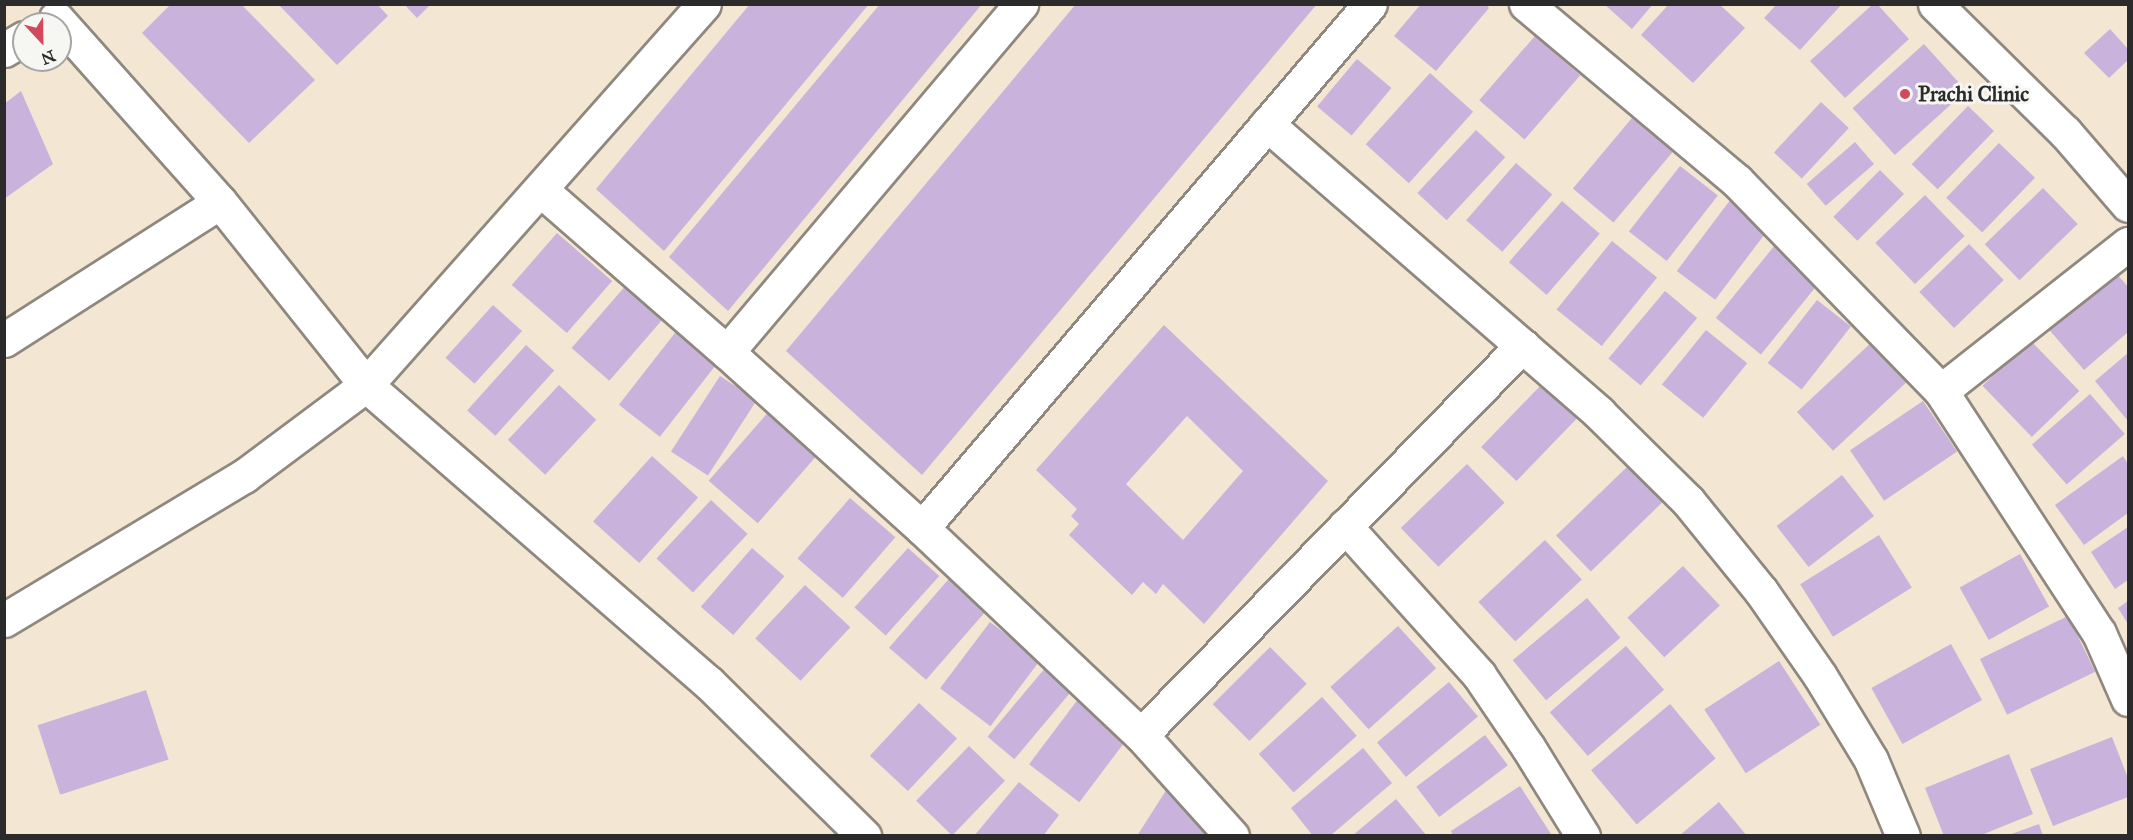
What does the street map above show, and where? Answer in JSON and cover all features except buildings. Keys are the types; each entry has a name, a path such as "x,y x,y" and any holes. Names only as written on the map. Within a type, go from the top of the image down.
{"street":[{"path":"4,620 244,476 366,385 704,4"},
{"path":"728,352 1022,4"},
{"path":"922,528 1370,4"},
{"path":"1526,4 1737,181 1941,391 2099,633 2128,699"},
{"path":"1935,4 2065,132 2128,205"},
{"path":"72,32 220,202 366,385 709,683 864,836"},
{"path":"1267,124 1599,413 1688,501 1761,591 1820,676 1871,760 1903,836"},
{"path":"541,190 728,352 922,528 1141,735 1232,836"},
{"path":"4,340 220,202"},
{"path":"1941,391 2128,244"},
{"path":"1141,735 1522,346"},
{"path":"1345,526 1479,675 1528,747 1583,836"}],"place":[{"name":"Prachi Clinic","path":"1905,94"}]}
